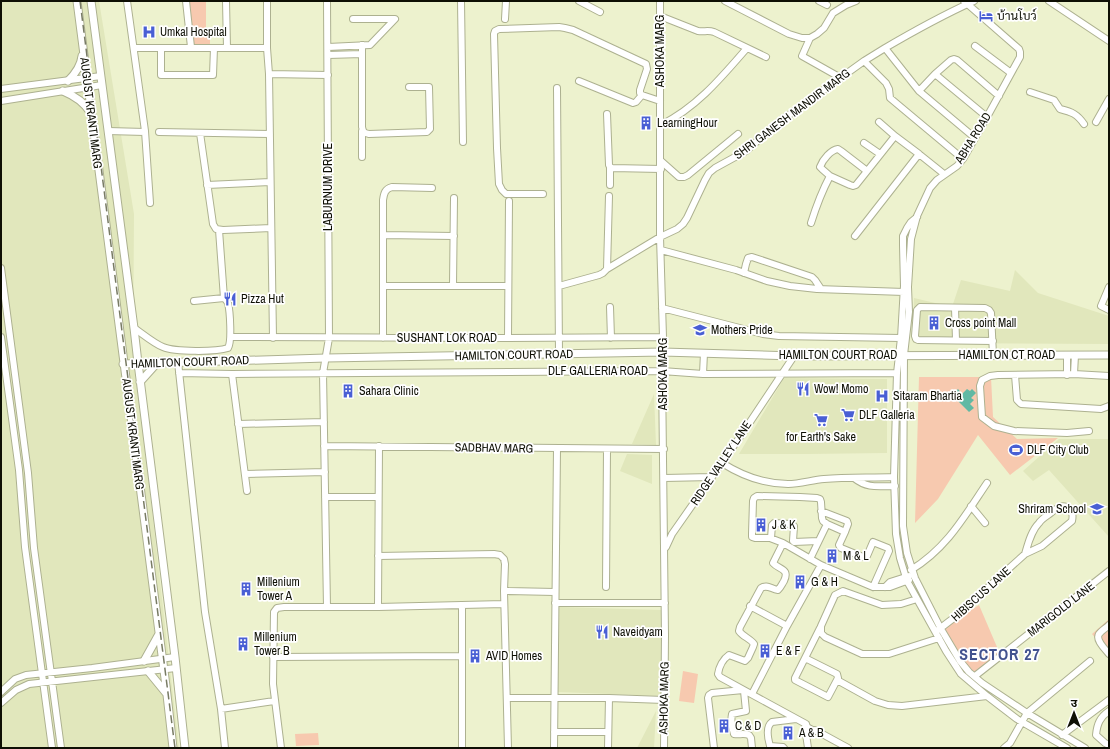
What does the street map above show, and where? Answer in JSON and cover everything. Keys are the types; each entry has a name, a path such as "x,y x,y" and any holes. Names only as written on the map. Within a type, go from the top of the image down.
{"main road":[{"name":"AUGUST KRANTI MARG","path":"77,1 173,748"},
{"name":"AUGUST KRANTI MARG","path":"91,1 134,328 185,748"},
{"path":"68,81 78,68 82,59 83,48"},
{"path":"63,92 75,96 92,114"},
{"name":"HAMILTON COURT ROAD","path":"123,364 326,358 663,352 704,352 794,356 902,355"},
{"name":"HAMILTON CT ROAD","path":"902,355 1071,355 1108,353"},
{"path":"140,382 158,362"},
{"path":"144,661 158,634"},
{"path":"148,671 166,693"}],"street":[{"path":"127,1 145,132 150,203"},
{"path":"186,1 191,47"},
{"path":"226,1 227,48"},
{"path":"267,1 273,338"},
{"name":"LABURNUM DRIVE","path":"327,1 329,338 323,373 328,607"},
{"path":"461,1 463,142"},
{"path":"505,19 506,1"},
{"path":"579,1 600,12"},
{"name":"ASHOKA MARG","path":"660,1 660,237 663,337 662,371 665,603 664,748"},
{"path":"725,1 789,34 802,38 810,38 817,34 824,28 833,13 856,1"},
{"path":"819,1 828,5"},
{"path":"1049,1 1109,41"},
{"path":"968,2 915,30 885,48 919,92 975,138"},
{"name":"ABHA ROAD","path":"902,355 909,312 908,287 911,239 917,216 930,188 936,180 957,166 963,159 1020,57 1019,49 968,2"},
{"path":"660,16 701,32 707,30 714,32 766,57"},
{"path":"328,47 370,45 395,19 353,19"},
{"path":"543,194 506,194 499,184 495,31 499,29 559,27 573,30 646,64 648,66 640,90 642,95"},
{"path":"810,38 802,56 841,78"},
{"path":"362,45 362,156"},
{"path":"976,46 1011,73"},
{"path":"134,48 267,48"},
{"path":"160,48 161,75 213,76 214,48"},
{"path":"661,125 692,106 710,91 747,48"},
{"name":"SHRI GANESH MANDIR MARG","path":"559,286 599,275 660,237 677,229 687,218 709,173 715,168 746,152 780,122 864,61 885,48"},
{"path":"328,55 362,54"},
{"path":"919,92 935,74 950,60 954,59 999,96"},
{"path":"864,61 886,83 889,89 890,98 963,159"},
{"path":"269,74 328,75"},
{"path":"935,74 987,118"},
{"path":"1,89 101,76"},
{"path":"579,81 633,103 636,102 642,95"},
{"path":"1,101 102,85"},
{"path":"362,131 369,134 427,132 430,129 429,87 409,87"},
{"path":"557,88 559,354"},
{"path":"1030,92 1054,100 1060,109 1070,111 1084,124"},
{"path":"642,95 660,101"},
{"path":"1096,122 1109,99"},
{"path":"607,114 610,185"},
{"path":"879,122 944,174"},
{"path":"108,131 145,132"},
{"path":"160,132 270,134"},
{"path":"200,133 213,224 216,229 271,228"},
{"path":"661,161 679,177 684,177 738,134"},
{"path":"867,171 838,149 833,150 821,163 820,167 830,176 850,185 856,185 895,136"},
{"path":"864,143 880,154"},
{"path":"855,236 919,154"},
{"path":"610,168 661,170"},
{"path":"811,223 820,196 830,176"},
{"path":"207,185 270,182"},
{"path":"383,338 383,200 385,191 388,188 432,188"},
{"path":"607,269 609,196"},
{"path":"453,286 454,198"},
{"path":"508,338 509,201"},
{"name":"ABHA ROAD","path":"902,355 901,338 904,292 903,236 911,222 917,216"},
{"path":"134,328 162,347 169,349 192,350 228,348 231,337 228,302 224,298 219,230"},
{"path":"383,235 454,236"},
{"path":"661,250 744,273 767,281 790,286 821,289 904,292"},
{"path":"744,273 748,258 752,257 812,277 816,280 821,289"},
{"path":"1,268 27,467 34,548 61,748"},
{"path":"383,286 508,286"},
{"path":"1109,287 1101,306 1109,310"},
{"path":"194,301 224,298"},
{"path":"992,341 918,340 915,336 917,310 920,307 985,308 989,310 991,313 993,355"},
{"path":"610,308 611,338"},
{"path":"662,308 763,334 779,336 901,338"},
{"path":"955,308 956,340"},
{"path":"909,312 916,313"},
{"path":"1,337 19,470 25,547 52,748"},
{"name":"SUSHANT LOK ROAD","path":"231,337 663,337"},
{"path":"704,352 704,374"},
{"path":"902,355 897,373 894,477 896,534 900,558 906,579 917,599 969,672 982,683 1027,713 1085,748"},
{"path":"902,355 903,526 907,553 913,574 938,630 939,638 961,674 987,696 1022,722 1068,748"},
{"path":"1071,355 1074,374"},
{"path":"1067,374 1071,355"},
{"name":"RIDGE VALLEY LANE","path":"664,552 672,534 794,356"},
{"path":"178,362 205,612 221,709 225,748"},
{"name":"DLF GALLERIA ROAD","path":"179,373 232,374 662,371 704,374 897,373"},
{"path":"232,374 247,491"},
{"path":"1089,430 1067,432 1014,431 994,426 982,417 980,386 982,380 990,376 998,375 1074,374 1109,376"},
{"path":"1015,375 1017,400 1021,404 1101,409 1109,406"},
{"path":"238,424 324,422"},
{"name":"SADBHAV MARG","path":"324,446 664,449"},
{"path":"378,607 379,446"},
{"path":"554,748 557,448"},
{"path":"606,587 607,449"},
{"path":"722,463 740,474 775,483 788,484 822,479 894,477"},
{"path":"245,474 325,472"},
{"path":"664,478 712,477"},
{"path":"854,478 864,485 869,486 895,486"},
{"path":"845,532 823,521 820,499 786,496 757,496 754,498 752,536 755,538 771,538 783,543 820,565 873,587 890,587 913,574 934,554 959,524 986,483"},
{"path":"325,497 378,497"},
{"path":"971,506 986,523"},
{"name":"HIBISCUS LANE","path":"938,630 955,617 1025,554 1042,546 1072,521 1072,512 1067,507 1058,507 1038,523 1034,529 1025,554"},
{"path":"821,510 847,521 848,524 839,547 863,557 867,556 873,542 889,549 873,587"},
{"path":"771,538 772,526 774,523 791,524 794,526 794,542 818,542"},
{"path":"810,559 827,524"},
{"path":"783,543 773,563 786,572 781,587 778,590 767,586 761,588 740,627 739,631 742,635 751,640 754,644 753,647 745,661 729,655 725,658 718,674 720,677 796,719 813,726 816,728 815,730 845,747"},
{"path":"378,556 494,554 500,555 504,559 508,748"},
{"path":"752,694 786,626 820,565"},
{"name":"MARIGOLD LANE","path":"975,676 1109,571"},
{"path":"504,591 555,592"},
{"path":"805,658 837,674 837,680 827,698 795,680 805,658 821,626 835,595 843,591 882,605 901,604 917,599"},
{"path":"555,603 665,603"},
{"path":"281,748 273,684 274,612 277,608 504,604"},
{"path":"462,605 462,748"},
{"path":"750,606 786,626"},
{"path":"821,626 821,633 825,637 862,654 889,654 939,638"},
{"path":"1109,626 1099,634 1098,640 1109,654"},
{"path":"273,657 462,656"},
{"path":"1,692 15,679 26,675 175,657"},
{"path":"1004,748 1009,745 1027,713 1090,661"},
{"path":"1,704 16,690 29,684 176,668"},
{"path":"837,680 875,701 888,705 902,706 987,696"},
{"path":"714,748 708,698 709,695 712,693 744,690"},
{"path":"744,690 746,711 732,714 733,731 734,734 737,735 749,735 751,738 752,748"},
{"path":"507,698 609,698 664,700"},
{"path":"608,748 609,698"},
{"path":"1062,735 1109,700"},
{"path":"221,709 274,701"},
{"path":"1109,711 1100,719 1097,725 1096,734 1109,745"},
{"path":"784,748 770,746 767,727 772,722 796,719"},
{"path":"806,724 805,727 808,748"},
{"path":"554,732 608,732"}],"shaded area":[{"path":"1,1 99,1 134,214 133,360 144,440 179,748 1,748"},
{"path":"188,1 206,1 206,28 210,29 210,45 193,45"},
{"path":"1015,270 1038,293 1109,316 1109,344 913,343 914,298 952,307 961,280 1010,291"},
{"name":"DLF City Club","path":"919,377 991,377 993,417 1017,439 1058,438 1010,475 978,435 938,499 915,523"},
{"path":"784,378 887,379 887,453 739,454"},
{"path":"654,394 656,445 632,444"},
{"name":"Shriram School","path":"1059,439 1109,439 1109,537 1049,470 1033,481 1023,471"},
{"path":"627,454 652,455 652,484 620,471"},
{"path":"979,605 1000,654 975,676 941,629"},
{"path":"559,607 661,610 664,696 557,692"},
{"path":"1109,619 1109,654 1092,634"},
{"path":"683,671 698,674 694,703 679,701"},
{"path":"656,711 654,748 637,748"},
{"path":"318,733 319,745 296,746 295,734"}],"water":[{"path":"958,389 962,394 967,389 970,391 972,389 976,393 971,398 974,400 970,404 974,408 969,412 952,395"}],"railway":[{"path":"80,1 175,748"}],"place":[{"name":"บ้านโบว์","path":"986,16"},
{"name":"Umkal Hospital","path":"149,32"},
{"name":"LearningHour","path":"646,123"},
{"name":"Pizza Hut","path":"230,299"},
{"name":"Cross point Mall","path":"934,323"},
{"name":"Mothers Pride","path":"700,330"},
{"name":"Wow! Momo","path":"803,389"},
{"name":"Sahara Clinic","path":"348,391"},
{"name":"Sitaram Bhartia","path":"882,396"},
{"name":"DLF Galleria","path":"848,415"},
{"name":"for Earth's Sake","path":"821,420"},
{"name":"DLF City Club","path":"1016,450"},
{"name":"Shriram School","path":"1097,509"},
{"name":"J & K","path":"761,525"},
{"name":"M & L","path":"832,556"},
{"name":"G & H","path":"800,582"},
{"name":"Millenium Tower A","path":"246,589"},
{"name":"Naveidyam","path":"602,632"},
{"name":"Millenium Tower B","path":"243,644"},
{"name":"E & F","path":"765,651"},
{"name":"AVID Homes","path":"475,656"},
{"name":"C & D","path":"724,726"},
{"name":"A & B","path":"788,733"}],"district":[{"name":"SECTOR 27","path":"1000,654"}]}
